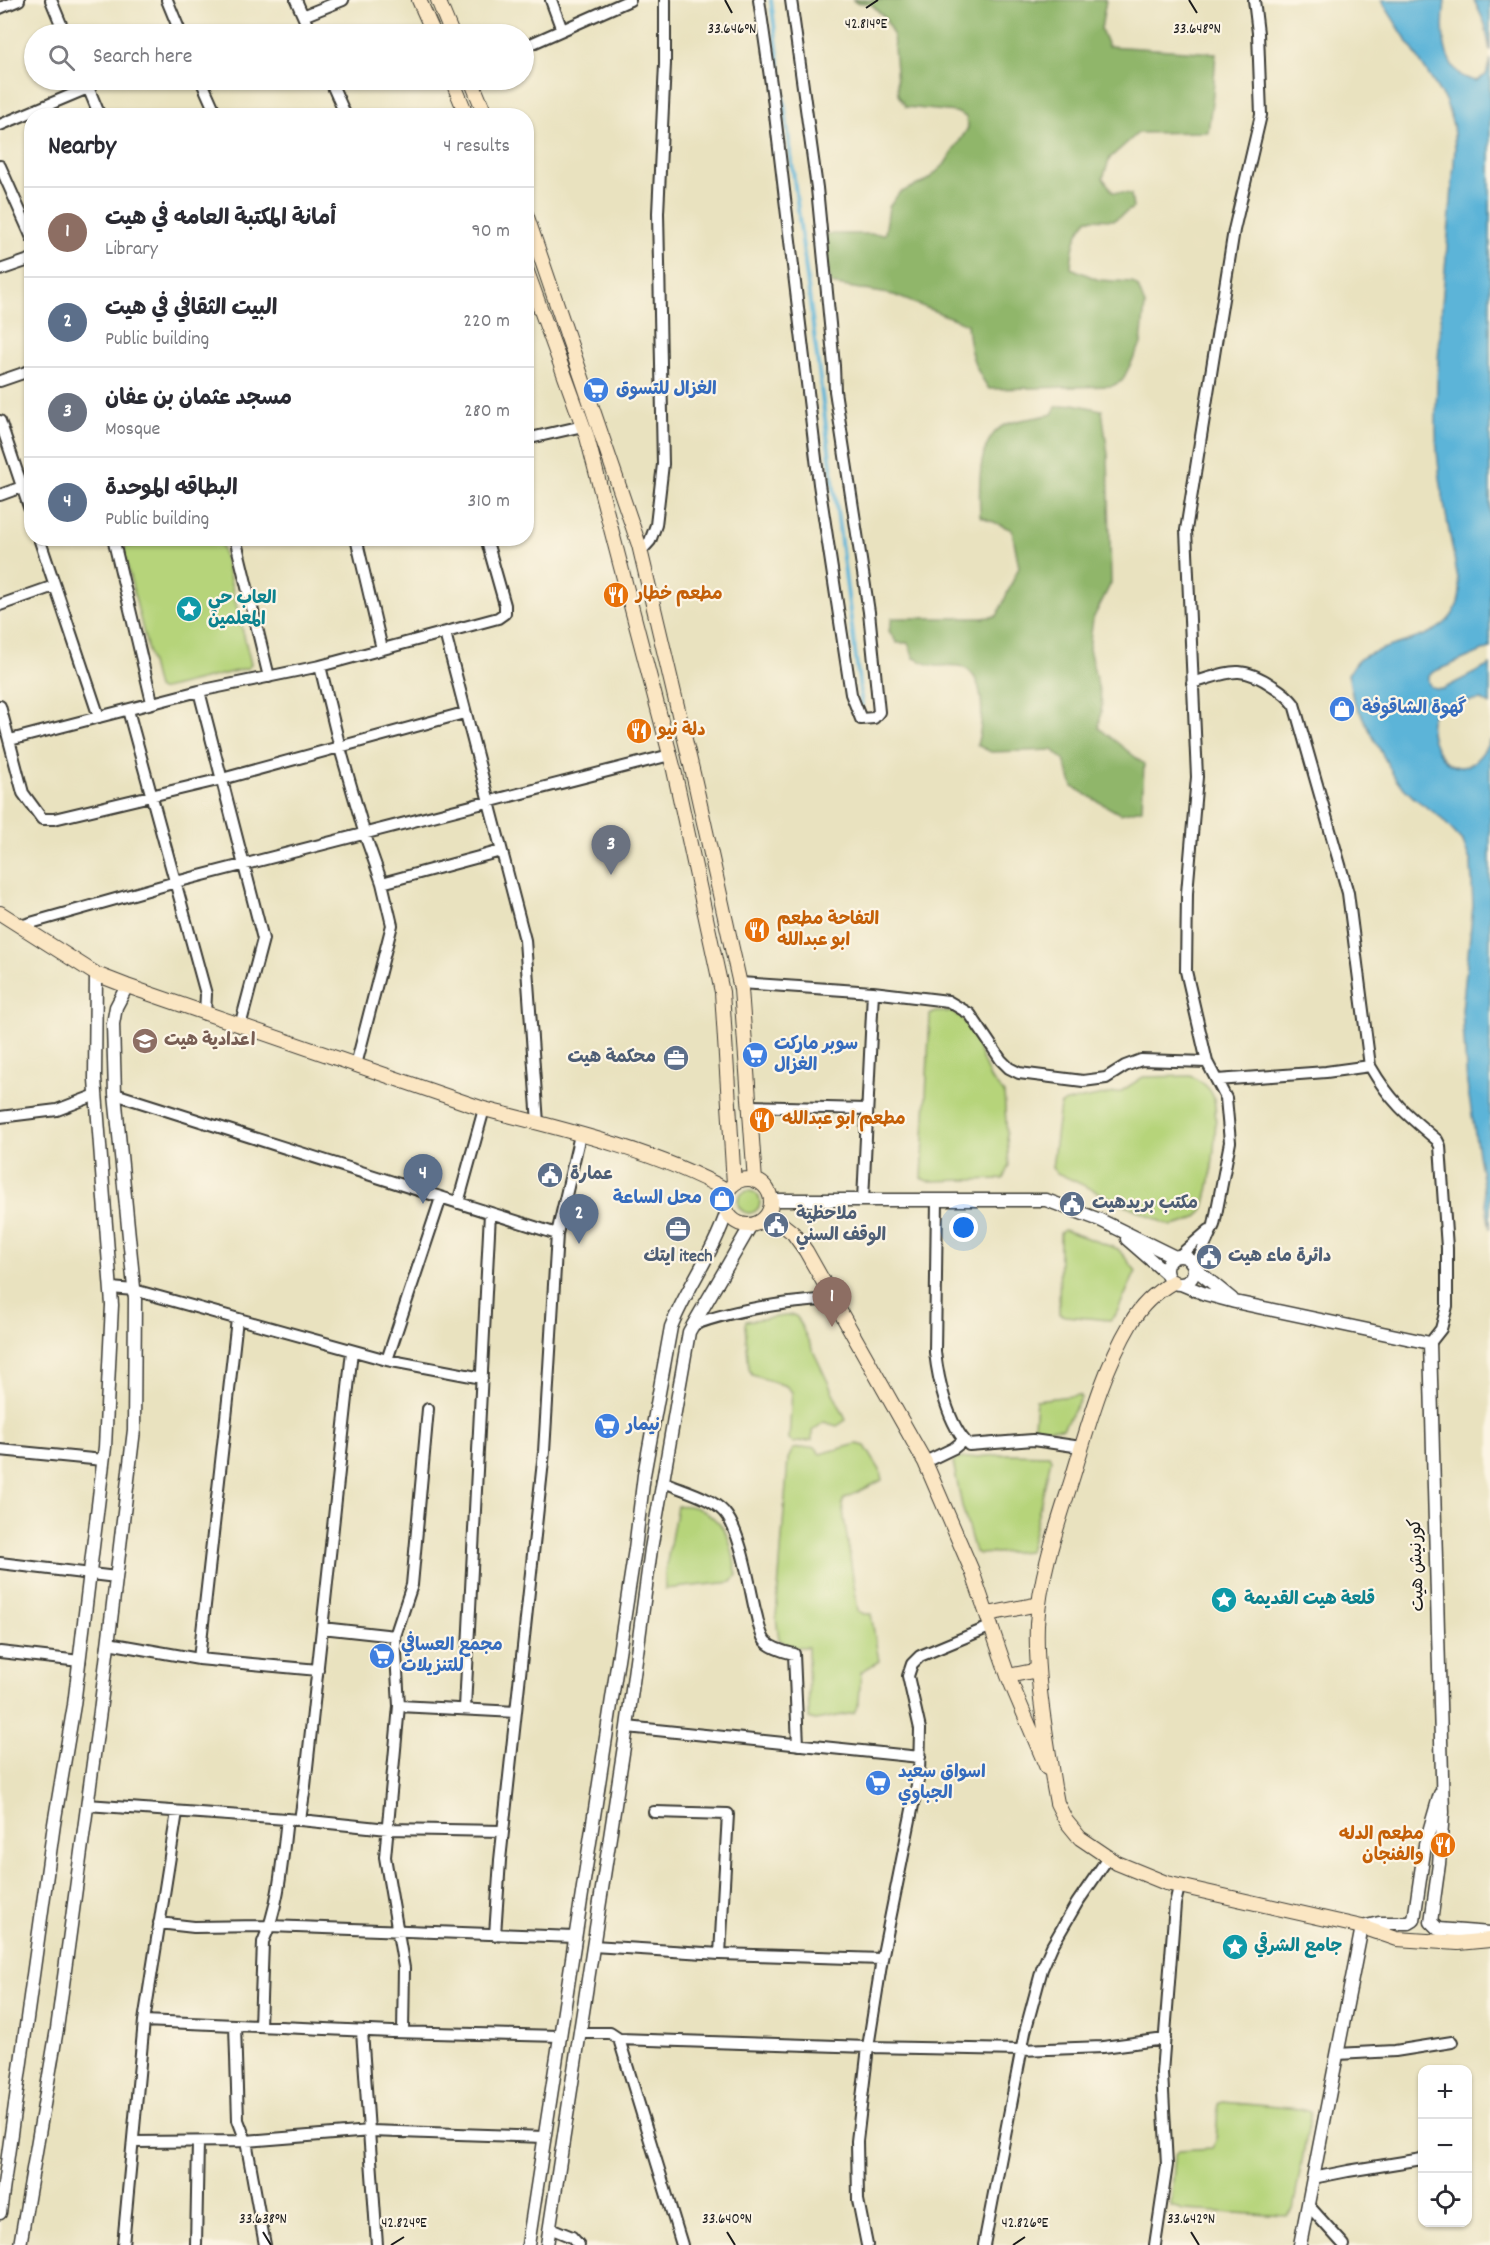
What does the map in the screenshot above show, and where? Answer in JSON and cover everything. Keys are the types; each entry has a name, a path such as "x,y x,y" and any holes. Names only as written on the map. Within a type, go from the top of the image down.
{"main road":[{"path":"419,0 430,24"},
{"path":"438,0 448,24"},
{"path":"456,90 464,108"},
{"path":"475,90 483,108"},
{"path":"534,238 640,552 698,793 740,983 755,1181"},
{"path":"534,290 583,426 670,755 722,992 731,1187 725,1204 727,1211 737,1222 751,1225 764,1219 769,1207"},
{"path":"633,614 654,608"},
{"path":"0,913 96,974 127,986 484,1110 580,1135 662,1161 731,1187 744,1180 755,1181 766,1188 769,1207 800,1242 925,1462 949,1516 990,1620 1008,1676 1054,1787"},
{"path":"1173,1280 1149,1300 1131,1323 1103,1384 1045,1565 1039,1604 1038,1670 1057,1803 1066,1821 1080,1838 1108,1858 1166,1884 1362,1927 1384,1936 1410,1941 1458,1943 1490,1940"},
{"path":"990,1620 1039,1604"},
{"path":"1008,1676 1038,1670"}],"street":[{"path":"0,8 19,0"},
{"path":"51,0 61,24"},
{"path":"167,0 177,24"},
{"path":"296,0 307,24"},
{"path":"303,16 343,0"},
{"path":"551,0 562,30"},
{"path":"534,42 630,0"},
{"path":"640,552 650,541 656,525 663,464 658,213 665,64 665,0"},
{"path":"759,0 773,98 819,484 851,694 861,719 874,718 879,712 869,612 835,391 818,188 791,0"},
{"path":"1173,1280 1191,1279 1214,1225 1230,1142 1226,1098 1208,1062 1186,970 1187,893 1197,777 1186,530 1234,230 1261,115 1258,33 1254,0"},
{"path":"36,108 74,90"},
{"path":"89,90 97,108"},
{"path":"205,90 213,108"},
{"path":"334,90 342,108"},
{"path":"0,125 24,114"},
{"path":"0,166 24,220"},
{"path":"0,270 24,262"},
{"path":"0,381 24,373"},
{"path":"0,421 24,494"},
{"path":"534,437 583,426"},
{"path":"0,495 22,488"},
{"path":"42,546 99,717"},
{"path":"114,546 152,702"},
{"path":"237,546 268,677"},
{"path":"358,546 382,649"},
{"path":"10,740 152,702 320,666 498,618 505,613 505,605 488,546"},
{"path":"0,605 54,586"},
{"path":"445,633 525,940 538,1123"},
{"path":"320,666 340,748 365,835 382,883 392,926 356,1065"},
{"path":"1115,1228 1173,1280 1204,1294 1235,1302 1430,1343 1441,1329 1448,1306 1447,1248 1440,1146 1437,1140 1399,1108 1384,1090 1370,1066 1348,893 1294,704 1288,696 1259,676 1246,671 1192,683"},
{"path":"199,691 263,939 240,1026"},
{"path":"0,706 23,793 42,819 54,819 222,779 464,713"},
{"path":"128,710 206,994 205,1014"},
{"path":"20,926 177,882 488,804 670,755"},
{"path":"382,883 501,851"},
{"path":"0,2213 5,2141 80,1661 103,1460 112,1305 96,1095 96,974"},
{"path":"740,983 873,992 948,1001 960,1006 970,1014 1001,1060 1009,1068 1019,1073 1083,1082 1106,1078 1125,1066 1141,1060 1208,1062"},
{"path":"20,2245 57,2029 134,1430 134,1290 115,1094 113,1024 116,1007 127,986"},
{"path":"863,1200 873,992"},
{"path":"1216,1080 1326,1072 1370,1066"},
{"path":"115,1094 557,1234"},
{"path":"0,1118 57,1110 96,1095"},
{"path":"750,1106 867,1109"},
{"path":"458,1203 484,1110"},
{"path":"495,1935 503,1831 544,1452 557,1234 580,1135"},
{"path":"387,1360 441,1197"},
{"path":"769,1207 863,1200 1046,1200 1100,1220 1177,1256 1187,1258 1194,1268 1235,1302"},
{"path":"937,1200 935,1352 938,1376 953,1420 964,1440 969,1445 1033,1440 1081,1447"},
{"path":"528,2245 635,1549 644,1475 672,1327 679,1308 719,1236 727,1211"},
{"path":"465,1708 490,1213"},
{"path":"547,2245 627,1727 662,1481 689,1332 751,1225"},
{"path":"1173,1280 1169,1261 1214,1225"},
{"path":"111,1288 134,1290 387,1360 482,1378"},
{"path":"693,1325 717,1316 803,1300 834,1299"},
{"path":"200,1659 237,1319"},
{"name":"كورنيش هيت","path":"1430,1343 1442,1786 1442,1838 1431,1922 1441,1930 1490,1933"},
{"path":"300,1820 352,1351"},
{"path":"404,2032 404,1968 385,1857 399,1707 395,1636 412,1585 428,1409"},
{"path":"925,1462 954,1448 964,1440"},
{"path":"0,1450 103,1460"},
{"path":"662,1481 711,1502 725,1513 732,1526 742,1554 759,1626 766,1642 780,1650 794,1654 798,1744"},
{"path":"0,1563 116,1576"},
{"path":"867,2245 858,2200 856,2160 868,2047 882,1959 916,1793 920,1757 920,1729 908,1676 912,1664 920,1656 990,1620"},
{"path":"322,1628 395,1636"},
{"path":"108,1643 200,1659 318,1670"},
{"path":"0,1652 80,1661"},
{"path":"399,1707 465,1708 516,1712"},
{"path":"627,1727 920,1757"},
{"name":"كورنيش هيت","path":"1362,1927 1388,1922 1406,1924 1413,1920 1425,1845 1442,1786"},
{"path":"87,1805 300,1820 388,1829 503,1831"},
{"path":"123,2245 144,2021 177,1812"},
{"path":"654,1812 728,1814 720,1954"},
{"path":"260,2026 263,1942 279,1881 287,1819"},
{"path":"984,2245 1021,2050 1042,1970 1052,1946 1077,1903 1108,1858"},
{"path":"1155,2245 1167,2165 1162,2073 1175,1904 1179,1887"},
{"path":"159,1923 194,1928 269,1926 575,1937"},
{"path":"1300,2245 1362,1927"},
{"path":"593,1946 720,1954 882,1959"},
{"path":"144,2021 362,2031 560,2036"},
{"path":"235,2025 238,2120 246,2141 265,2245"},
{"path":"362,2031 377,2245"},
{"path":"580,2034 610,2033 619,2039 1021,2050 1102,2047 1164,2039"},
{"path":"619,2039 682,2245"},
{"path":"1337,2054 1395,2051 1452,2042"},
{"path":"133,2142 246,2141 370,2131 544,2137"},
{"path":"196,2245 198,2142"},
{"path":"1313,2178 1348,2170 1418,2160"},
{"path":"1308,2205 1344,2245"},
{"path":"550,2228 572,2237 579,2245"}],"green space":[{"path":"853,0 1106,0 1101,29 1108,46 1216,53 1208,132 1138,133 1110,158 1103,178 1113,192 1131,194 1133,208 1114,220 1088,219 1075,242 1071,268 1099,280 1132,282 1138,287 1145,305 1141,344 1122,381 1112,386 989,389 973,358 967,324 894,295 831,284 822,238 827,234 885,234 889,207 899,193 926,181 944,165 968,128 966,117 956,112 906,107 898,95 893,35 885,18 871,4"},
{"path":"1074,404 1102,410 1108,455 1111,583 1093,619 1089,649 1102,703 1099,728 1144,764 1142,809 1120,814 1073,787 1064,760 1053,750 991,752 977,745 982,712 979,688 975,678 959,666 933,665 914,658 908,643 897,643 889,631 892,618 997,616 1019,567 1012,530 980,516 980,478 985,451 997,430 1007,424 1052,414 1056,407"},
{"path":"222,546 251,664 248,668 160,690 157,688 124,552 125,547"},
{"path":"935,1012 951,1012 961,1017 971,1031 990,1078 1004,1093 1009,1165 1003,1179 929,1181 922,1179 930,1015"},
{"path":"1191,1076 1210,1091 1215,1103 1214,1154 1211,1173 1205,1204 1201,1213 1195,1218 1171,1226 1057,1173 1052,1168 1060,1106 1066,1102 1120,1092 1143,1077"},
{"path":"749,1191 757,1194 760,1202 757,1210 749,1213 741,1210 738,1202 741,1194"},
{"path":"1064,1230 1118,1249 1136,1271 1116,1314 1110,1320 1059,1314 1060,1233"},
{"path":"793,1315 797,1317 846,1420 837,1426 824,1422 812,1431 812,1440 793,1443 789,1440 792,1392 786,1386 752,1375 749,1369 745,1325 746,1321"},
{"path":"1079,1395 1081,1398 1063,1428 1041,1429 1034,1426 1036,1400"},
{"path":"857,1444 865,1446 880,1470 882,1480 844,1499 842,1504 858,1611 871,1614 879,1661 861,1672 859,1702 854,1713 815,1720 809,1718 808,1647 791,1647 779,1639 776,1617 788,1459 793,1449 814,1447 820,1454"},
{"path":"1008,1454 1049,1455 1051,1459 1029,1551 979,1554 975,1552 962,1506 953,1462 957,1459"},
{"path":"677,1506 700,1509 724,1530 731,1546 737,1575 732,1582 665,1589 665,1573"},
{"path":"1222,2102 1311,2112 1293,2210 1287,2216 1183,2210 1171,2206 1175,2156 1179,2150 1212,2148 1216,2141 1218,2104"}],"water":[{"path":"1381,0 1445,0 1444,41 1455,69 1462,76 1476,81 1486,75 1490,59 1490,648 1433,672 1428,676 1428,680 1431,687 1443,689 1490,665 1490,705 1482,700 1464,702 1440,709 1431,721 1431,733 1435,746 1443,758 1453,765 1464,766 1477,759 1490,740 1490,1229 1467,1084 1462,1010 1473,906 1471,863 1463,842 1439,816 1414,798 1396,780 1353,699 1348,674 1358,660 1373,652 1435,630 1447,621 1456,609 1460,592 1442,491 1436,430 1440,324 1455,148 1453,125 1446,102"},
{"path":"1474,0 1490,0 1490,51 1485,24"}],"waterway":[{"path":"771,0 862,705"}],"place":[{"name":"الغزال للتسوق","path":"596,390"},
{"name":"مطعم خطار","path":"616,595"},
{"name":"العاب حي المعلمين","path":"189,609"},
{"name":"گهوة الشاقوفة","path":"1342,709"},
{"name":"دلة نيو","path":"639,731"},
{"name":"مسجد عثمان بن عفان","path":"611,875"},
{"name":"التفاحة مطعم ابو عبدالله","path":"757,930"},
{"name":"اعدادية هيت","path":"145,1041"},
{"name":"سوبر ماركت الغزال","path":"755,1055"},
{"name":"محكمة هيت","path":"676,1058"},
{"name":"مطعم ابو عبدالله","path":"762,1120"},
{"name":"عمارة","path":"550,1175"},
{"name":"محل الساعة","path":"722,1199"},
{"name":"البطاقه الموحدة","path":"423,1204"},
{"name":"مكتب بريدهيت","path":"1072,1204"},
{"name":"ملاحظية الوقف السني","path":"776,1225"},
{"name":"ايتك itech","path":"678,1229"},
{"name":"البيت الثقافي في هيت","path":"579,1244"},
{"name":"دائرة ماء هيت","path":"1209,1257"},
{"name":"أمانة المكتبة العامه في هيت","path":"832,1327"},
{"name":"نيمار","path":"607,1426"},
{"name":"قلعة هيت القديمة","path":"1224,1600"},
{"name":"مجمع العسافي للتنزيلات","path":"382,1656"},
{"name":"اسواق سعيد الجباوي","path":"878,1783"},
{"name":"مطعم الدله والفنجان","path":"1443,1845"},
{"name":"جامع الشرقي","path":"1235,1947"}]}
